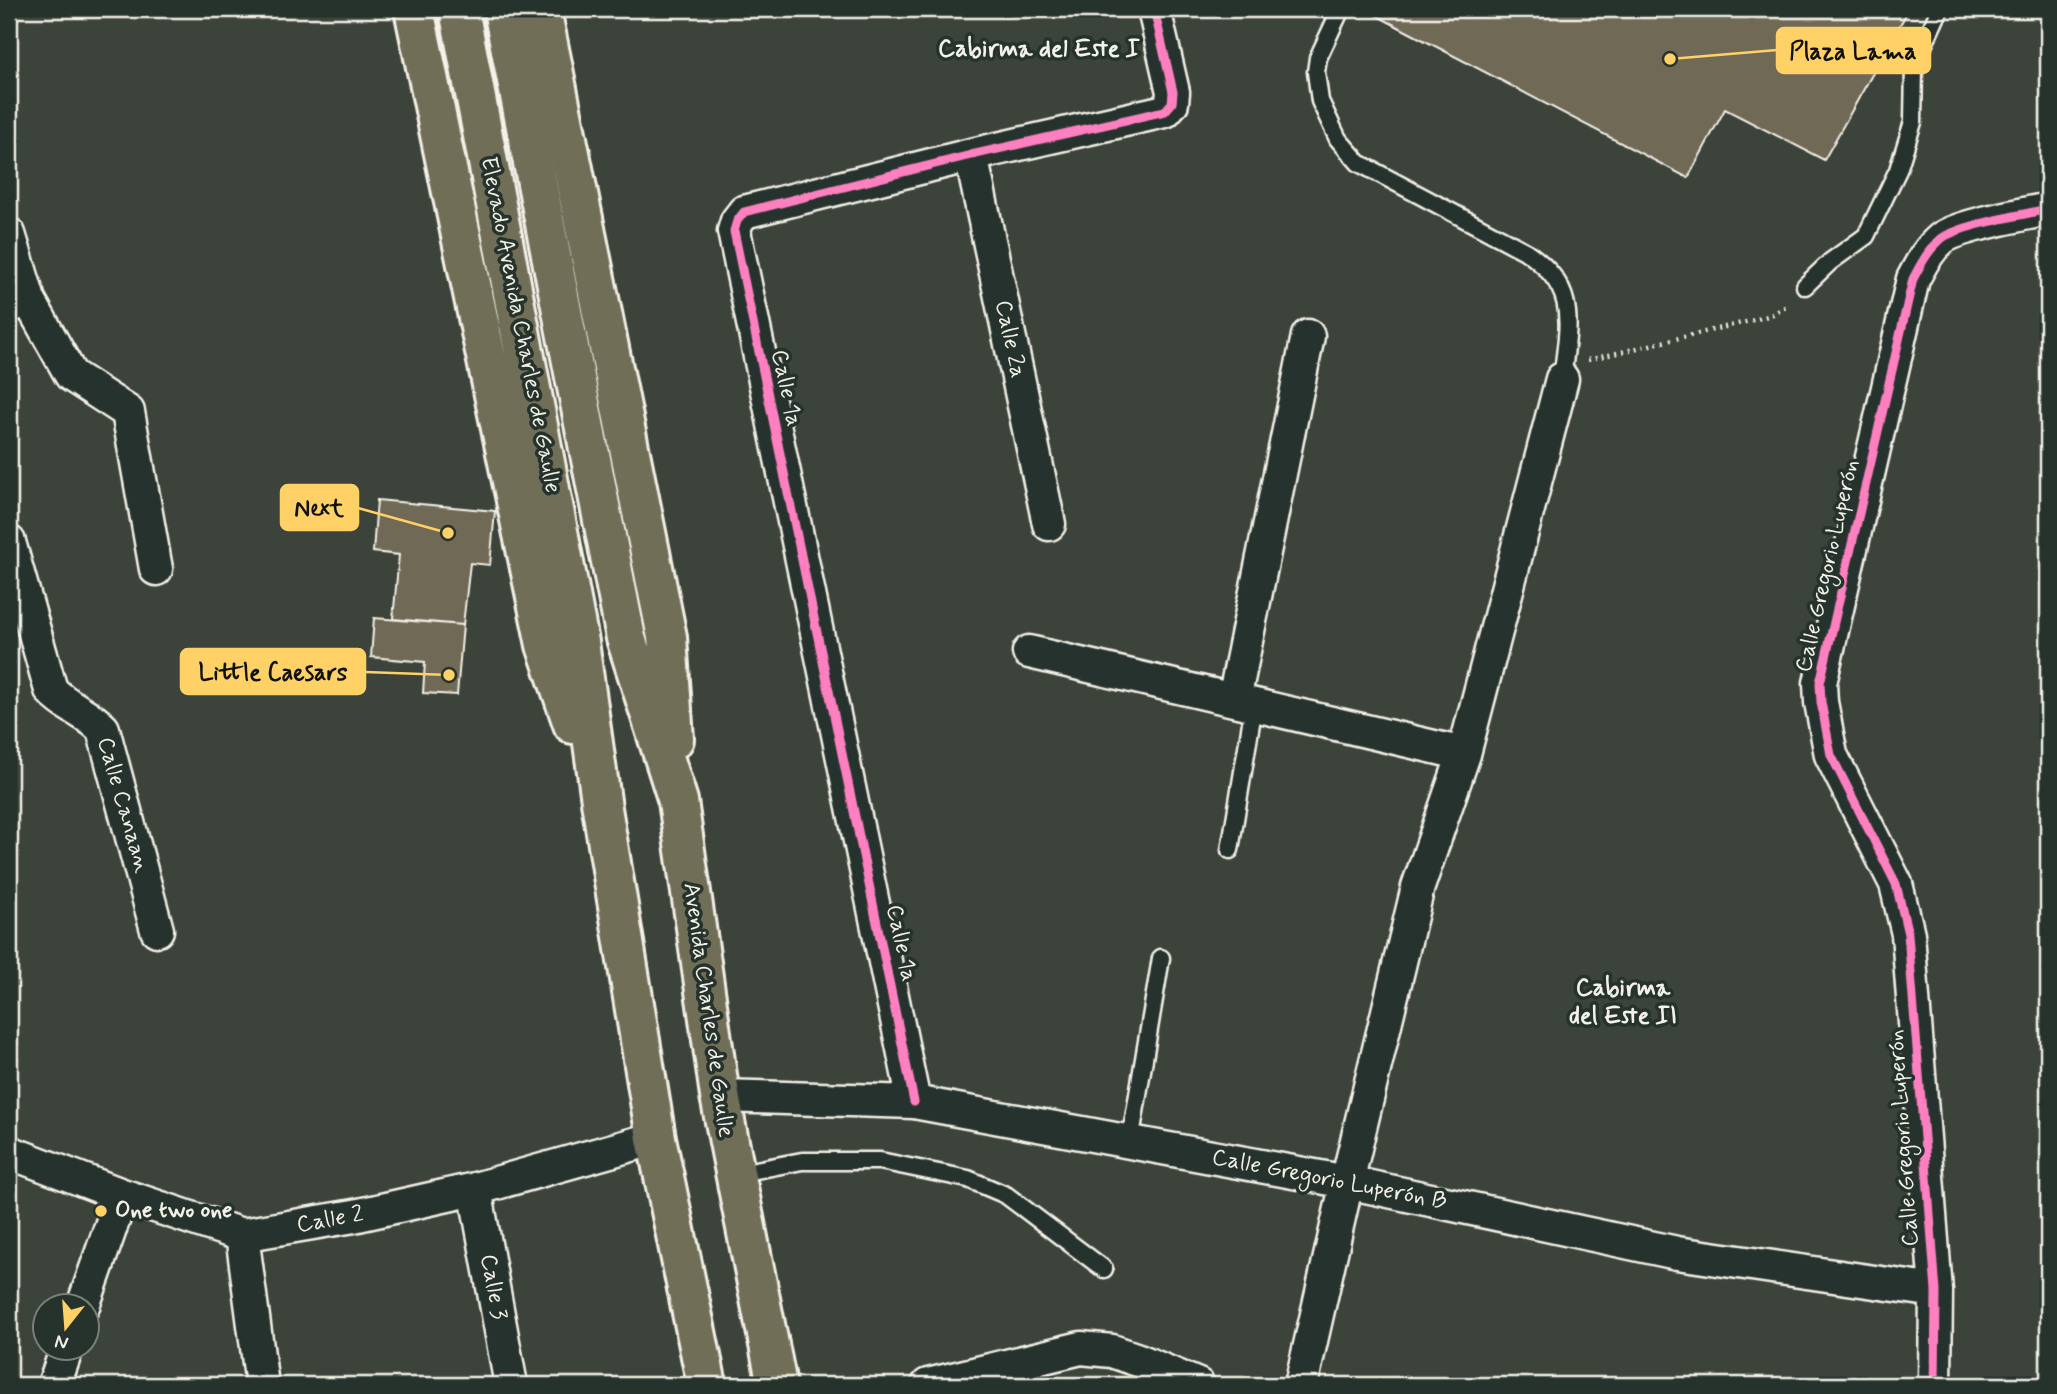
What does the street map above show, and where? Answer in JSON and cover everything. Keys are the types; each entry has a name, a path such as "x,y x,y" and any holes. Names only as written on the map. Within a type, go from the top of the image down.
{"main road":[{"path":"414,9 546,645 601,808 656,1138 707,1385"},
{"name":"Elevado Avenida Charles de Gaulle","path":"459,9 579,642 601,808"},
{"name":"Elevado Avenida Charles de Gaulle","path":"503,9 626,638"},
{"path":"541,9 667,637 678,801"},
{"name":"Avenida Charles de Gaulle","path":"626,638 678,801 720,1096 777,1385"}],"street":[{"name":"Calle 1a","path":"914,1102 734,231 737,220 744,212 971,155 1165,111 1172,103 1173,92 1154,9"},
{"name":"Calle 2a","path":"971,155 1049,524"},
{"name":"Calle Gregorio Luperón","path":"1935,1385 1936,1291 1908,934 1896,884 1831,755 1820,683 1913,279 1926,255 1944,236 1980,224 2048,209"},
{"path":"9,234 19,303 71,375 128,412 156,569"},
{"path":"1244,702 1308,336"},
{"path":"1301,1385 1418,887 1464,754 1562,372"},
{"name":"Calle Canaan","path":"9,542 51,690 62,702 96,721 103,729 157,930"},
{"path":"1029,652 1464,754"},
{"name":"Calle Gregorio Luperón B","path":"720,1096 914,1102 1347,1182 1677,1253 1936,1291"},
{"name":"Calle 2","path":"9,1152 122,1195 242,1235 354,1216 475,1189 656,1138"},
{"name":"Calle 3","path":"475,1189 511,1385"},
{"path":"88,1292 122,1195"},
{"path":"242,1235 261,1385"},
{"path":"928,1385 1081,1348 1112,1351 1198,1385"},
{"path":"54,1385 63,1362"}],"lane":[{"path":"1341,9 1318,58 1317,72 1320,101 1338,139 1359,163 1525,251 1546,265 1567,304 1568,330 1562,372"},
{"path":"1805,286 1830,262 1866,236 1898,170 1913,122 1914,66 1940,9"},
{"path":"1230,850 1244,702"},
{"path":"1130,1142 1161,958"},
{"path":"734,1174 802,1161 880,1161 968,1179 1006,1195 1104,1269"}],"path":[{"path":"1562,372 1771,315 1786,306 1805,286"}],"building":[{"path":"1364,9 1909,9 1824,160 1725,109 1688,178"},
{"path":"377,500 495,511 490,565 470,563 463,625 393,619 399,555 373,552"},
{"path":"374,618 463,625 457,695 423,693 425,662 371,657"}],"cycle path":[{"path":"914,1102 734,231 744,212 971,155 1165,111 1172,103 1173,92 1154,9"},
{"path":"1935,1385 1936,1291 1908,934 1896,884 1831,755 1820,683 1913,279 1932,248 1949,234 1976,225 2048,209"}],"place":[{"name":"Plaza Lama","path":"1670,59"},
{"name":"Next","path":"448,533"},
{"name":"Little Caesars","path":"449,675"},
{"name":"One two one","path":"101,1211"}],"district":[{"name":"Cabirma del Este I","path":"1039,49"},
{"name":"Cabirma del Este II","path":"1623,1002"}]}
